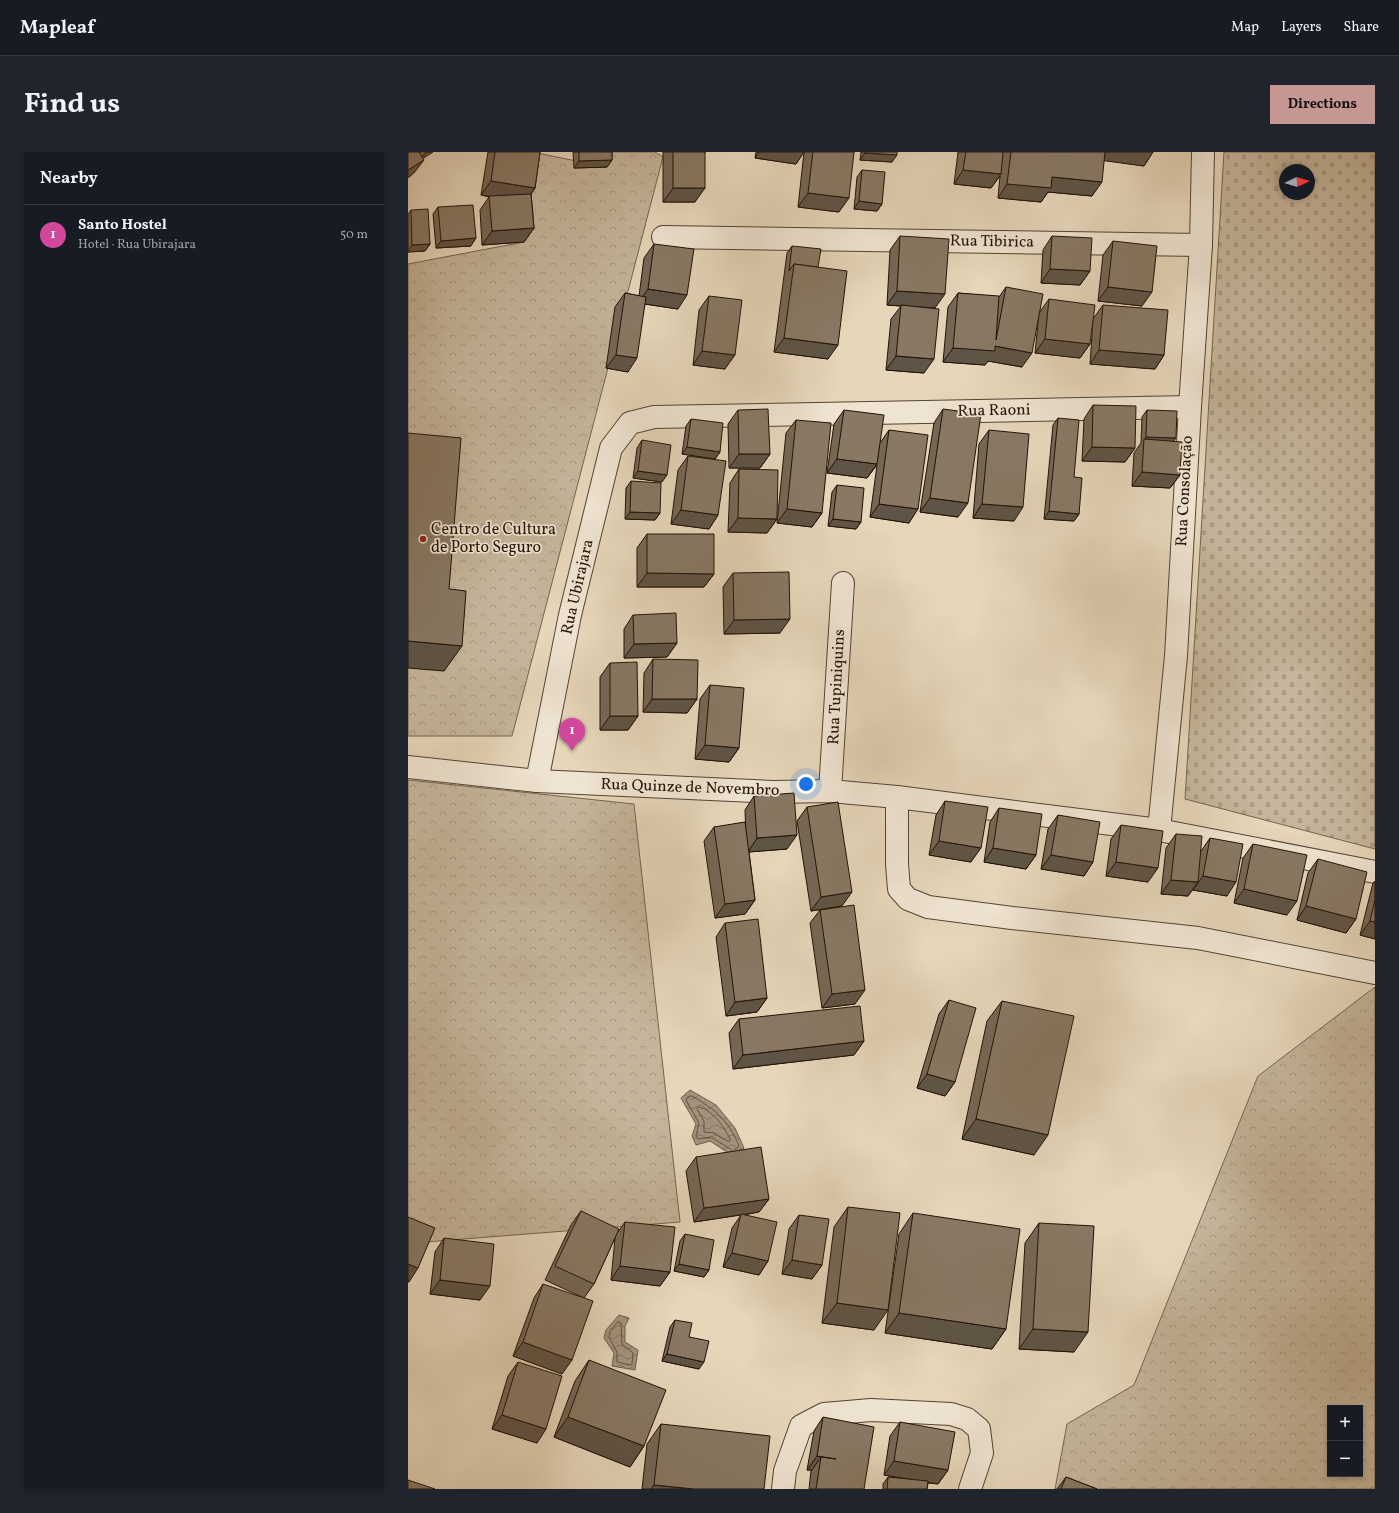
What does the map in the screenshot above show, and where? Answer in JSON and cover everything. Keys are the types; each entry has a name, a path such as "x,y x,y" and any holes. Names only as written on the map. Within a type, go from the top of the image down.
{"street":[{"name":"Rua Consolação","path":"1159,830 1176,656 1190,407 1202,245 1203,152"},
{"name":"Rua Tibirica","path":"663,237 1202,245"},
{"name":"Rua Raoni","path":"654,417 1190,407"},
{"name":"Rua Ubirajara","path":"537,781 570,615 611,448 630,423 654,417"},
{"name":"Rua Tupiniquins","path":"830,791 843,583"},
{"name":"Rua Quinze de Novembro","path":"408,767 537,781 773,792 830,791 897,797 1159,830 1375,872"},
{"path":"897,797 897,864 900,888 908,899 928,907 1005,918 1198,938 1375,973"},
{"path":"783,1489 785,1471 801,1426 824,1414 872,1410 951,1414 967,1419 979,1429 982,1453 970,1489"}],"green space":[{"path":"532,152 606,167 611,152 655,152 663,157 512,736 408,736 408,264 524,242"},
{"path":"1224,152 1375,152 1375,849 1185,799"},
{"path":"408,780 634,804 680,1222 425,1242 408,1237"},
{"path":"1375,987 1375,1489 1055,1489 1067,1424 1134,1385 1258,1076"}],"water":[{"path":"690,1090 716,1105 735,1128 744,1148 733,1156 710,1141 696,1145 692,1136 696,1124 681,1098"},
{"path":"619,1315 629,1318 625,1326 625,1342 638,1350 635,1370 612,1366 614,1353 604,1338 606,1330"}],"building":[{"path":"408,152 419,152 424,160 408,170"},
{"path":"419,152 427,152 422,156"},
{"path":"495,152 540,152 535,188 491,181"},
{"path":"579,152 612,152 612,160 579,161"},
{"path":"673,152 705,152 705,188 673,188"},
{"path":"813,152 854,152 849,198 808,193"},
{"path":"897,152 897,155 865,153"},
{"path":"966,152 1003,152 1001,174 963,170"},
{"path":"1011,152 1105,152 1102,182 1052,177 1051,188 1007,184"},
{"path":"862,170 885,172 882,204 859,201"},
{"path":"531,194 534,228 492,231 489,196"},
{"path":"473,205 476,238 441,241 438,207"},
{"path":"428,209 430,244 412,245 411,210"},
{"path":"900,236 949,239 945,294 897,291"},
{"path":"1052,236 1092,238 1090,271 1050,269"},
{"path":"1113,241 1157,246 1152,292 1108,287"},
{"path":"654,244 694,249 687,295 648,289"},
{"path":"792,246 821,249 818,267 794,264 789,271"},
{"path":"794,264 847,271 838,345 784,338"},
{"path":"1006,287 1043,294 1032,353 995,346 995,351 953,348 958,293 999,296 996,340"},
{"path":"625,293 646,297 637,358 616,355"},
{"path":"709,296 742,300 735,355 702,351"},
{"path":"1049,299 1095,305 1090,344 1045,339"},
{"path":"901,305 939,309 934,359 896,356"},
{"path":"1103,305 1168,310 1164,355 1099,350"},
{"path":"1093,405 1136,406 1135,448 1092,447"},
{"path":"768,409 770,454 739,454 738,410"},
{"path":"943,409 981,414 968,503 930,498"},
{"path":"844,410 884,415 877,464 837,459"},
{"path":"1147,410 1177,411 1176,438 1146,437"},
{"path":"1058,418 1079,420 1074,477 1082,478 1079,514 1049,511"},
{"path":"691,419 723,423 720,452 687,447"},
{"path":"796,420 831,423 822,513 787,509"},
{"path":"889,430 928,435 918,509 879,504"},
{"path":"989,430 1029,434 1023,507 982,504"},
{"path":"408,433 461,438 449,589 466,591 462,646 408,641"},
{"path":"1144,439 1182,442 1180,475 1142,472"},
{"path":"642,440 671,445 667,475 638,471"},
{"path":"688,456 726,461 718,515 681,510"},
{"path":"739,469 778,470 777,519 738,518"},
{"path":"631,481 661,483 660,513 630,512"},
{"path":"837,485 864,488 861,522 833,519"},
{"path":"647,534 714,534 714,574 647,573"},
{"path":"789,572 790,619 734,620 733,573"},
{"path":"676,613 677,643 634,644 633,615"},
{"path":"653,659 698,660 697,699 652,699"},
{"path":"637,662 638,716 610,716 610,663"},
{"path":"710,685 744,688 739,748 705,745"},
{"path":"794,793 797,835 757,838 754,796"},
{"path":"945,801 988,807 981,848 939,841"},
{"path":"838,802 852,892 821,897 807,807"},
{"path":"999,808 1042,814 1036,855 993,848"},
{"path":"1058,815 1100,822 1093,862 1051,855"},
{"path":"745,822 755,900 725,904 714,827"},
{"path":"1121,825 1163,831 1158,868 1116,862"},
{"path":"1176,834 1202,836 1198,882 1171,880"},
{"path":"1210,838 1243,844 1236,882 1203,876"},
{"path":"1253,844 1307,855 1297,901 1244,889"},
{"path":"1318,859 1367,872 1356,919 1306,906"},
{"path":"1375,900 1375,922 1370,921"},
{"path":"854,905 865,990 832,994 820,910"},
{"path":"758,919 767,998 735,1002 725,923"},
{"path":"949,1000 976,1008 955,1082 927,1074"},
{"path":"1002,1001 1074,1016 1048,1135 976,1119"},
{"path":"860,1006 864,1041 743,1055 739,1019"},
{"path":"761,1147 769,1199 704,1208 696,1157"},
{"path":"848,1207 900,1213 888,1310 837,1303"},
{"path":"581,1211 619,1229 594,1284 555,1266"},
{"path":"913,1213 1020,1229 1006,1329 899,1313"},
{"path":"741,1214 777,1222 768,1261 732,1253"},
{"path":"799,1215 829,1219 822,1265 792,1260"},
{"path":"408,1217 435,1228 418,1268 408,1264"},
{"path":"625,1222 675,1227 670,1272 620,1266"},
{"path":"1039,1223 1094,1226 1088,1332 1033,1329"},
{"path":"685,1234 714,1240 709,1270 679,1264"},
{"path":"444,1238 494,1244 490,1286 440,1280"},
{"path":"543,1284 593,1301 572,1360 523,1342"},
{"path":"675,1320 692,1323 689,1337 709,1341 704,1362 667,1354"},
{"path":"589,1360 666,1390 644,1446 568,1417"},
{"path":"518,1362 562,1376 546,1429 502,1415"},
{"path":"823,1417 874,1427 864,1489 816,1489 821,1457 836,1459 817,1456"},
{"path":"900,1422 955,1432 948,1470 894,1461"},
{"path":"661,1424 770,1436 764,1489 694,1489 654,1485"},
{"path":"888,1477 928,1481 927,1489 887,1489"},
{"path":"1066,1477 1097,1489 1061,1489"},
{"path":"408,1480 435,1489 408,1489"}],"place":[{"name":"Centro de Cultura de Porto Seguro","path":"423,539"},
{"name":"Santo Hostel","path":"572,751"}]}
